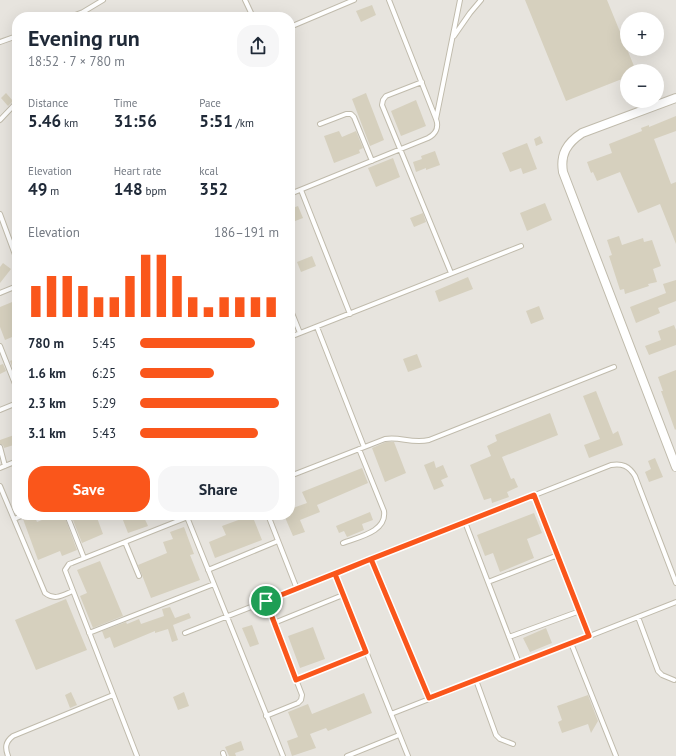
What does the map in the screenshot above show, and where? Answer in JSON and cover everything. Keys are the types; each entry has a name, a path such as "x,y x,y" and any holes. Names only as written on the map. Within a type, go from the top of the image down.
{"street":[{"path":"676,98 582,133 572,140 564,151 562,165 563,172 676,467"}],"lane":[{"path":"83,12 103,0"},
{"path":"245,0 251,12"},
{"path":"295,25 354,0"},
{"path":"295,191 432,136 438,127 422,82 388,0"},
{"path":"436,119 460,0"},
{"path":"453,38 480,0"},
{"path":"0,42 12,38"},
{"path":"422,82 386,96 382,105 452,273"},
{"path":"0,120 12,107"},
{"path":"320,124 346,114 353,115 372,161"},
{"path":"301,190 350,314"},
{"path":"0,214 12,246"},
{"path":"295,335 521,246"},
{"path":"0,293 12,288"},
{"path":"295,320 300,333"},
{"path":"317,327 364,447"},
{"path":"0,346 12,376"},
{"path":"295,474 388,438 414,442 429,440 614,367"},
{"path":"0,410 12,405"},
{"path":"0,447 2,467 12,463"},
{"path":"343,543 378,528 383,523 384,519 384,512 359,449"},
{"path":"184,634 611,464 620,464 625,466 635,476 676,583"},
{"path":"0,486 12,514"},
{"path":"534,495 589,636"},
{"path":"14,520 45,593 57,598 73,591"},
{"path":"69,520 84,558"},
{"path":"137,756 66,574 66,567 69,564 180,520"},
{"path":"188,520 283,756"},
{"path":"270,520 297,589"},
{"path":"465,522 519,663"},
{"path":"208,570 278,541"},
{"path":"125,542 139,576"},
{"path":"488,582 558,555"},
{"path":"371,559 429,698"},
{"path":"335,574 408,756"},
{"path":"89,633 214,584"},
{"path":"274,623 344,595"},
{"path":"266,601 302,696 298,703 266,716"},
{"path":"391,714 676,602"},
{"path":"509,637 580,611"},
{"path":"638,617 658,671 662,675 674,680"},
{"path":"571,643 616,756"},
{"path":"296,680 366,652"},
{"path":"476,680 496,735 500,739 513,744"},
{"path":"8,756 6,744 7,741 13,736 113,695"},
{"path":"347,756 399,735"}],"shaded area":[{"path":"0,0 676,0 676,756 0,756"}],"building":[{"path":"525,0 607,0 620,32 620,56 630,56 633,64 620,64 620,80 566,101"},
{"path":"372,5 376,15 361,22 356,11"},
{"path":"6,93 12,102 8,106 1,98"},
{"path":"366,93 384,140 370,146 352,99"},
{"path":"416,100 426,126 401,136 391,111"},
{"path":"676,116 676,131 654,139 671,184 676,182 676,244 660,204 638,213 620,172 597,181 593,172 591,173 587,162 612,153 609,144 642,131 641,128 649,125 649,127"},
{"path":"339,131 342,137 356,131 363,148 359,150 360,153 334,163 324,136"},
{"path":"540,136 543,143 536,146 534,139"},
{"path":"527,143 537,169 523,174 521,168 510,172 502,153"},
{"path":"435,151 440,165 416,172 413,162 422,159 421,156"},
{"path":"393,158 400,177 376,187 368,168"},
{"path":"545,203 552,220 527,231 520,213"},
{"path":"298,206 303,218 295,221 295,207"},
{"path":"423,213 426,222 414,227 410,218"},
{"path":"619,236 622,245 643,238 644,242 652,240 661,266 653,269 657,282 648,284 649,286 625,294 624,289 620,290 609,256 612,255 607,240"},
{"path":"312,256 316,266 301,272 297,262"},
{"path":"3,263 11,269 0,283 0,267"},
{"path":"468,277 473,289 439,302 435,291"},
{"path":"676,280 676,301 658,308 660,313 636,323 630,307 666,293 663,284"},
{"path":"12,302 12,337 5,340 0,327 0,307"},
{"path":"539,306 544,319 531,324 526,311"},
{"path":"674,325 676,330 676,345 649,355 645,346 661,340 658,331"},
{"path":"417,354 422,367 408,372 403,359"},
{"path":"3,364 6,371 0,374 0,365"},
{"path":"676,370 675,430 661,391 663,391 658,377"},
{"path":"596,391 613,434 618,431 623,445 589,458 584,445 600,439 583,396"},
{"path":"550,413 558,435 502,457 511,479 514,478 518,487 507,492 509,497 492,503 491,498 484,500 470,465 491,456 487,446 497,441 495,435"},
{"path":"12,436 12,446 4,448 3,445 0,444 0,440"},
{"path":"386,442 394,442 406,473 385,482 372,448"},
{"path":"655,458 663,477 649,482 645,472 651,469 648,461"},
{"path":"434,461 436,468 443,465 448,477 441,480 444,486 434,490 424,465"},
{"path":"362,468 368,483 317,505 320,512 300,520 305,532 293,536 286,520 295,520 295,507 307,503 302,492"},
{"path":"370,512 373,520 362,524 364,530 347,537 344,531 339,533 336,526"},
{"path":"534,513 542,533 527,539 534,558 500,572 493,553 485,556 477,535"},
{"path":"23,520 36,520 37,522 42,520 66,520 77,550 62,556 60,551 38,560"},
{"path":"73,520 98,520 103,534 82,543"},
{"path":"123,520 145,520 148,526 128,533"},
{"path":"238,520 254,520 262,540 215,558 209,542 226,535 222,526"},
{"path":"184,527 194,554 190,555 200,580 151,598 138,565 167,553 163,542 173,539 170,532"},
{"path":"100,561 123,616 93,628 80,596 87,593 77,570"},
{"path":"66,599 87,650 36,670 15,620"},
{"path":"170,607 175,618 189,613 191,618 173,625 178,640 172,642 168,629 155,633 155,631 114,648 110,637 105,639 102,631 126,622 127,624 139,619 141,624 164,616 162,609"},
{"path":"252,625 259,644 250,647 242,628"},
{"path":"313,627 325,659 300,668 288,636"},
{"path":"546,628 552,643 530,652 523,638"},
{"path":"71,692 77,705 70,708 65,695"},
{"path":"184,692 189,706 178,710 173,697"},
{"path":"364,693 372,713 328,731 326,728 310,734 316,748 292,756 287,741 298,737 288,712 308,704 312,714"},
{"path":"588,695 598,721 591,733 588,724 562,733 558,722 562,720 557,706"},
{"path":"241,741 244,750 235,753 236,756 229,756 225,747"}],"route":[{"path":"266,601 296,680 366,652 335,574 371,559 429,698 589,636 534,495 465,522 335,574 266,601"}]}
